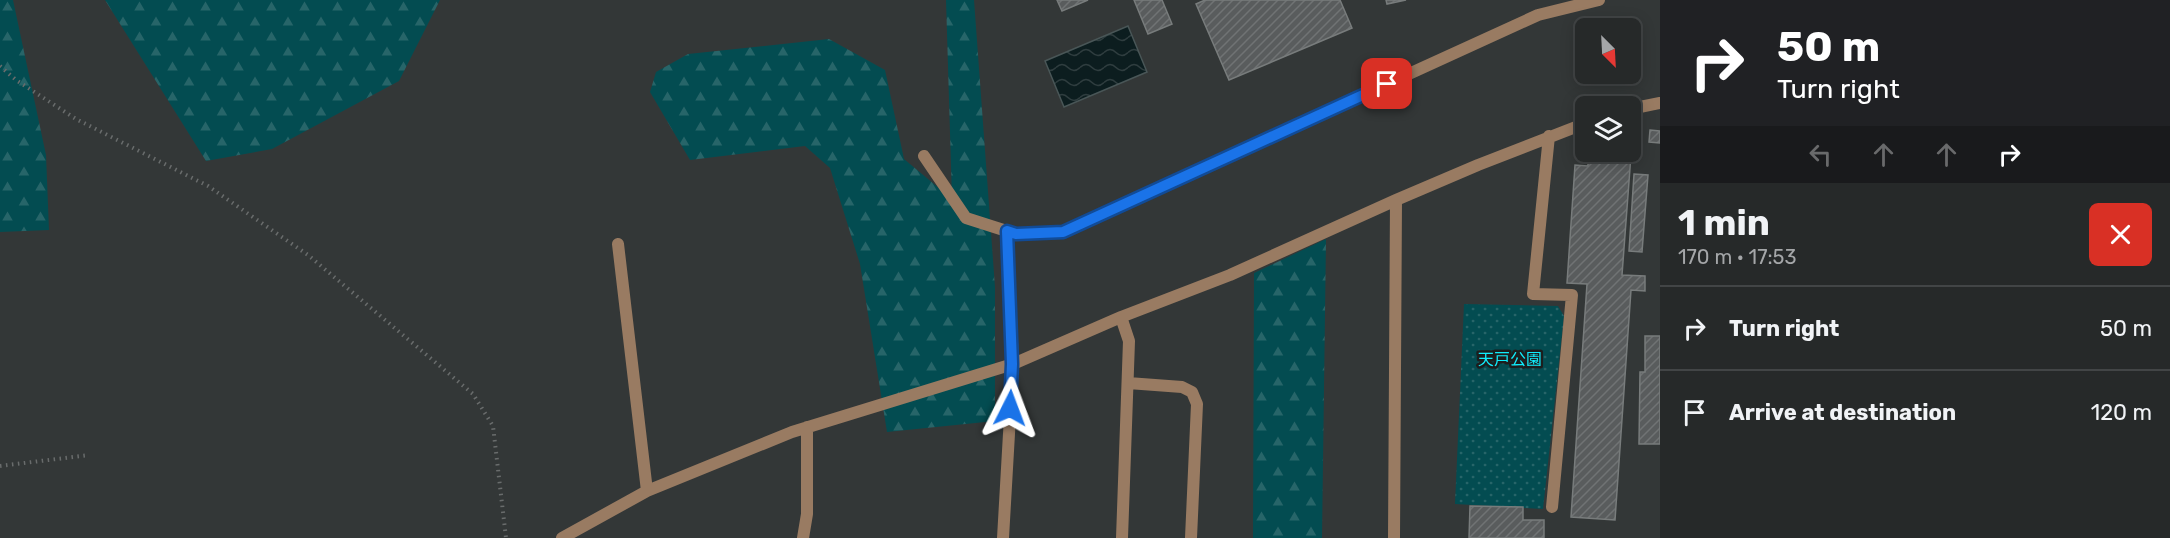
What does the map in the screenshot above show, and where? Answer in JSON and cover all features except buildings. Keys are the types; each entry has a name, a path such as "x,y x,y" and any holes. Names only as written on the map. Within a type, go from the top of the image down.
{"street":[{"path":"924,156 966,218 1016,234 1063,232 1538,15 1599,0"},
{"path":"1641,107 1660,103"},
{"path":"562,538 647,491 807,428 1012,364 1120,317 1230,275 1396,200 1575,127"},
{"path":"1549,136 1533,294 1572,295 1552,507"},
{"path":"1394,538 1396,200"},
{"path":"1003,538 1012,364 1007,231"},
{"path":"618,244 647,491"},
{"path":"1120,317 1129,341 1122,538"},
{"path":"1128,383 1182,387 1192,392 1195,398 1197,404 1191,538"},
{"path":"803,538 807,514 807,428"}],"path":[{"path":"0,66 16,80 76,119 208,186 281,236 308,255 472,394 493,426 506,538"},
{"path":"0,466 89,455"}],"green space":[{"path":"0,0 13,0 46,155 49,230 0,232"},
{"path":"105,0 440,0 399,81 272,149 206,161"},
{"path":"946,0 974,0 995,287 995,421 887,432 860,264 830,168 805,146 690,160 650,92 656,72 688,54 829,39 885,70 904,159 952,199"},
{"path":"1326,239 1322,538 1253,538 1254,273"},
{"name":"天戸公園","path":"1464,304 1558,306 1564,316 1543,509 1455,504"}],"water":[{"path":"1128,26 1147,72 1064,107 1045,61"}],"route":[{"path":"1010,408 1012,364 1007,231 1016,234 1063,232 1387,84"}]}
